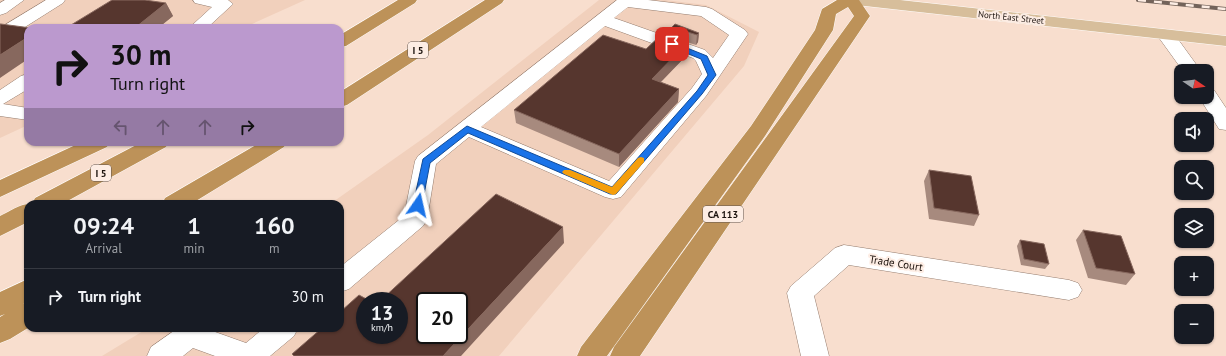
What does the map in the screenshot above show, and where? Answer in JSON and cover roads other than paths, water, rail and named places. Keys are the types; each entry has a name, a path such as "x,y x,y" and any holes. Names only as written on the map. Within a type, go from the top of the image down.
{"highway":[{"path":"344,26 404,0"},
{"path":"344,40 409,0"},
{"name":"I 5","path":"344,98 496,0"},
{"path":"591,356 758,131 824,30 828,12 850,0"},
{"name":"CA 113","path":"624,356 862,16 850,0"},
{"path":"0,189 91,146"},
{"name":"I 5","path":"50,200 152,146"},
{"path":"180,200 270,146"},
{"path":"196,200 270,146"},
{"path":"0,226 24,214"},
{"path":"0,305 24,291"},
{"path":"0,331 24,316"}],"main road":[{"name":"North East Street","path":"856,0 1226,41"}],"street":[{"path":"0,10 16,0"},
{"path":"2,34 56,0"},
{"path":"201,0 225,4 202,24"},
{"path":"344,279 415,220 426,161 626,1 706,12 739,34 700,92 613,192 467,129"},
{"path":"603,20 699,54 704,58 712,75"},
{"path":"2,34 24,36"},
{"path":"1166,35 1187,64"},
{"path":"0,99 24,83"},
{"path":"1213,104 1226,124"},
{"path":"0,110 24,113"},
{"name":"Trade Court","path":"815,356 800,293 844,255 1069,290"},
{"path":"161,356 190,335 249,356 279,332"}],"railway":[{"path":"1138,0 1226,9"}]}
